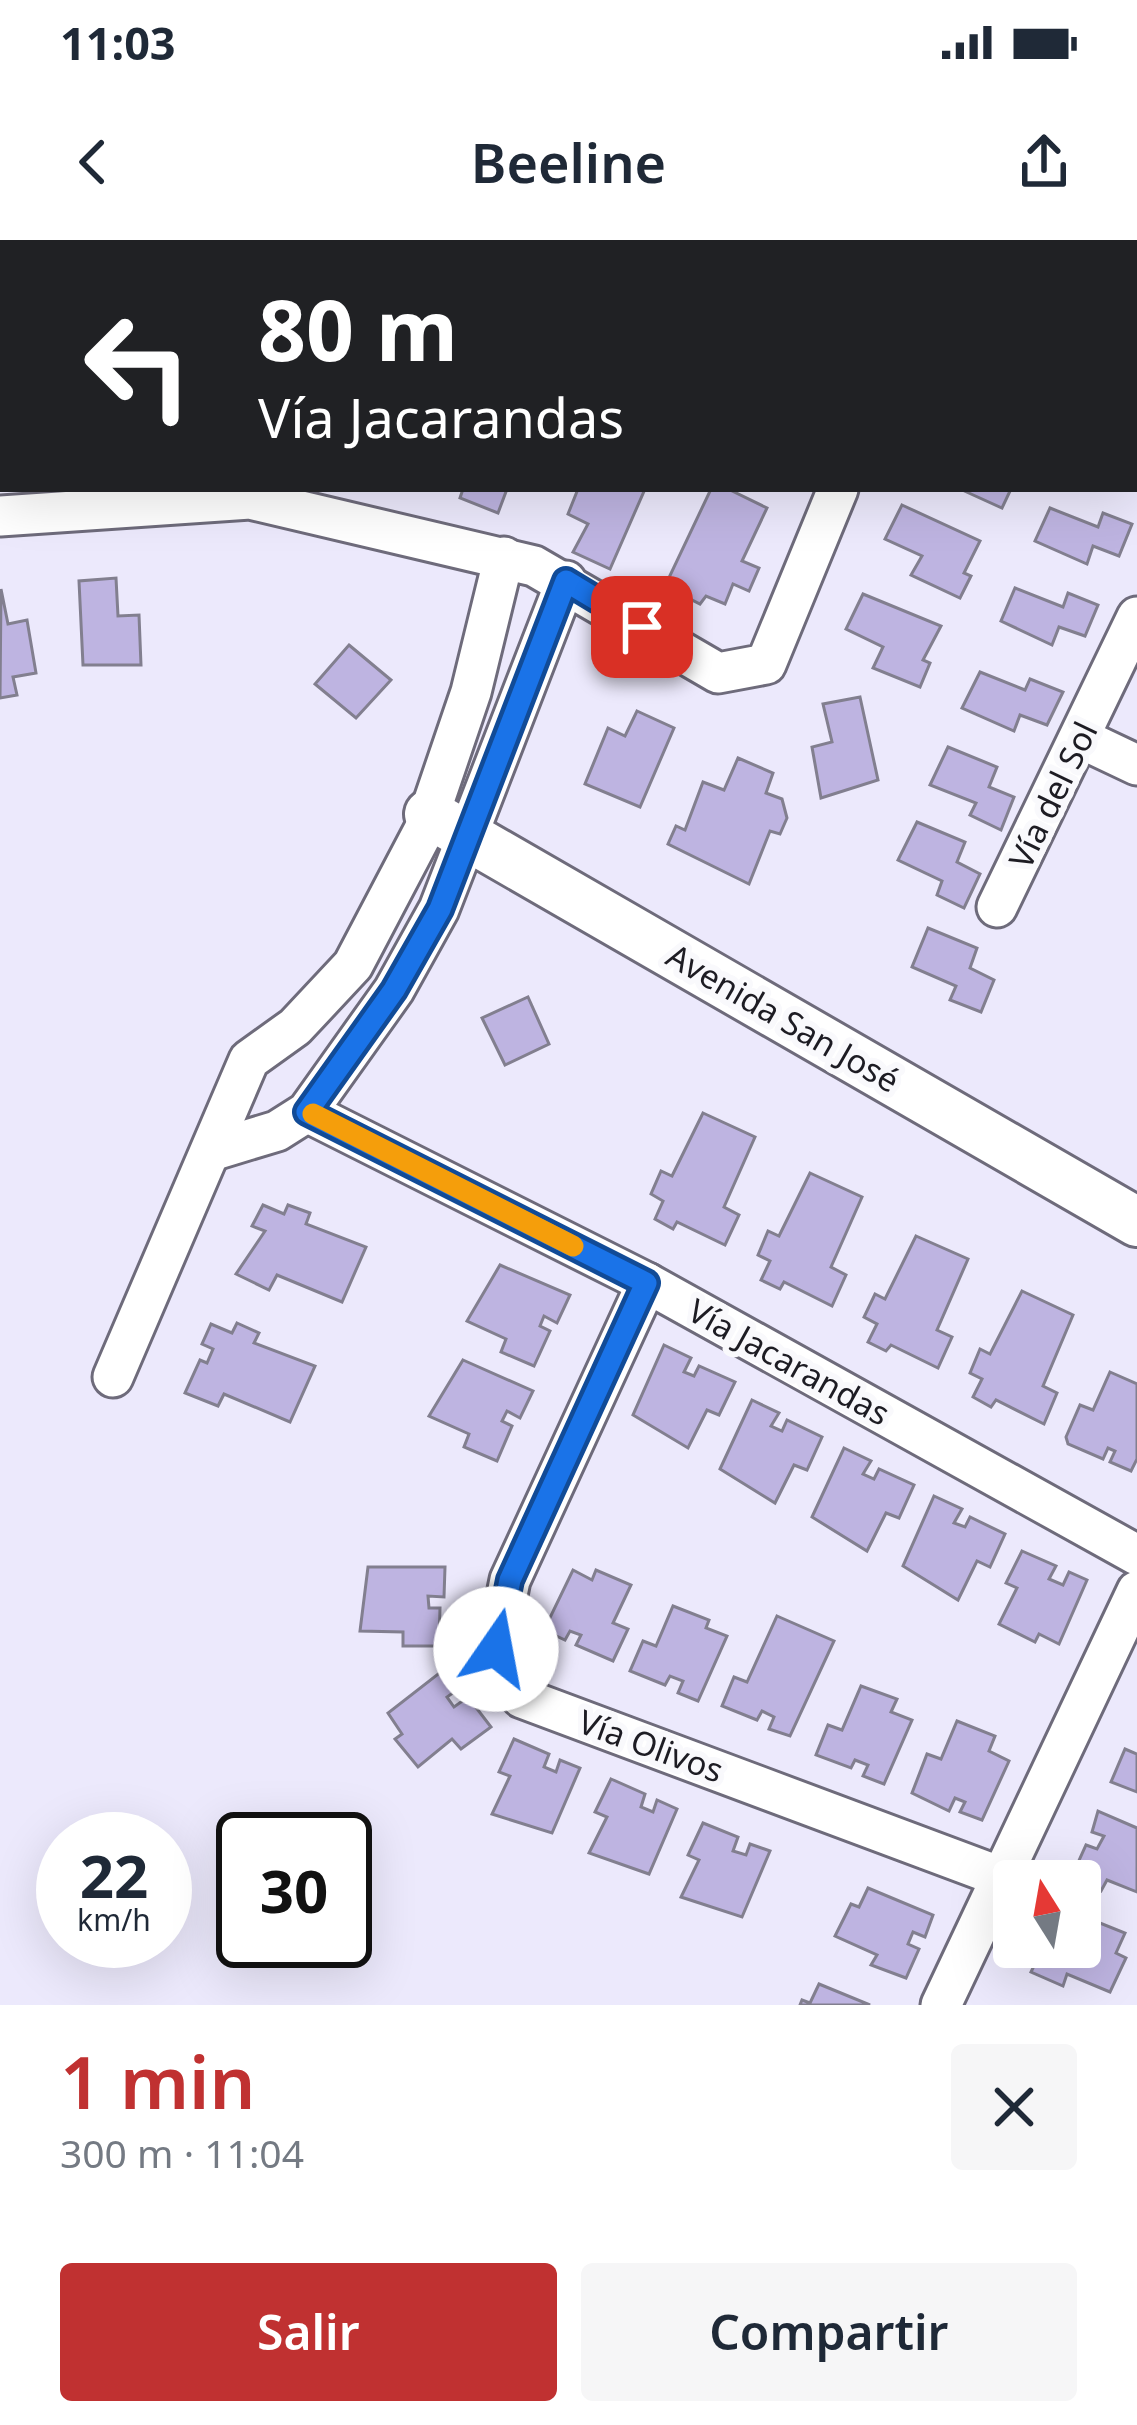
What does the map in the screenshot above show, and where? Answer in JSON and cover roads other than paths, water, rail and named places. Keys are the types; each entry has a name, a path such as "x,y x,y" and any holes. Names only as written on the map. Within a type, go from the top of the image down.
{"street":[{"path":"0,516 250,499 504,556 566,581 718,673 766,664 837,492"},
{"path":"211,1151 277,1131 318,1095 440,909 448,825 471,692 504,556"},
{"path":"113,1378 249,1060 282,1036 353,965 448,825 566,581"},
{"name":"Vía del Sol","path":"997,907 1137,617"},
{"path":"1082,739 1137,765"},
{"name":"Avenida San José","path":"448,825 1137,1222"},
{"name":"Vía Jacarandas","path":"282,1036 304,1047 318,1095 1137,1555"},
{"name":"Vía Olivos","path":"646,1283 510,1580 496,1649 523,1698 993,1874"},
{"path":"1009,1860 1137,1591"},
{"path":"941,2005 993,1894"}]}
